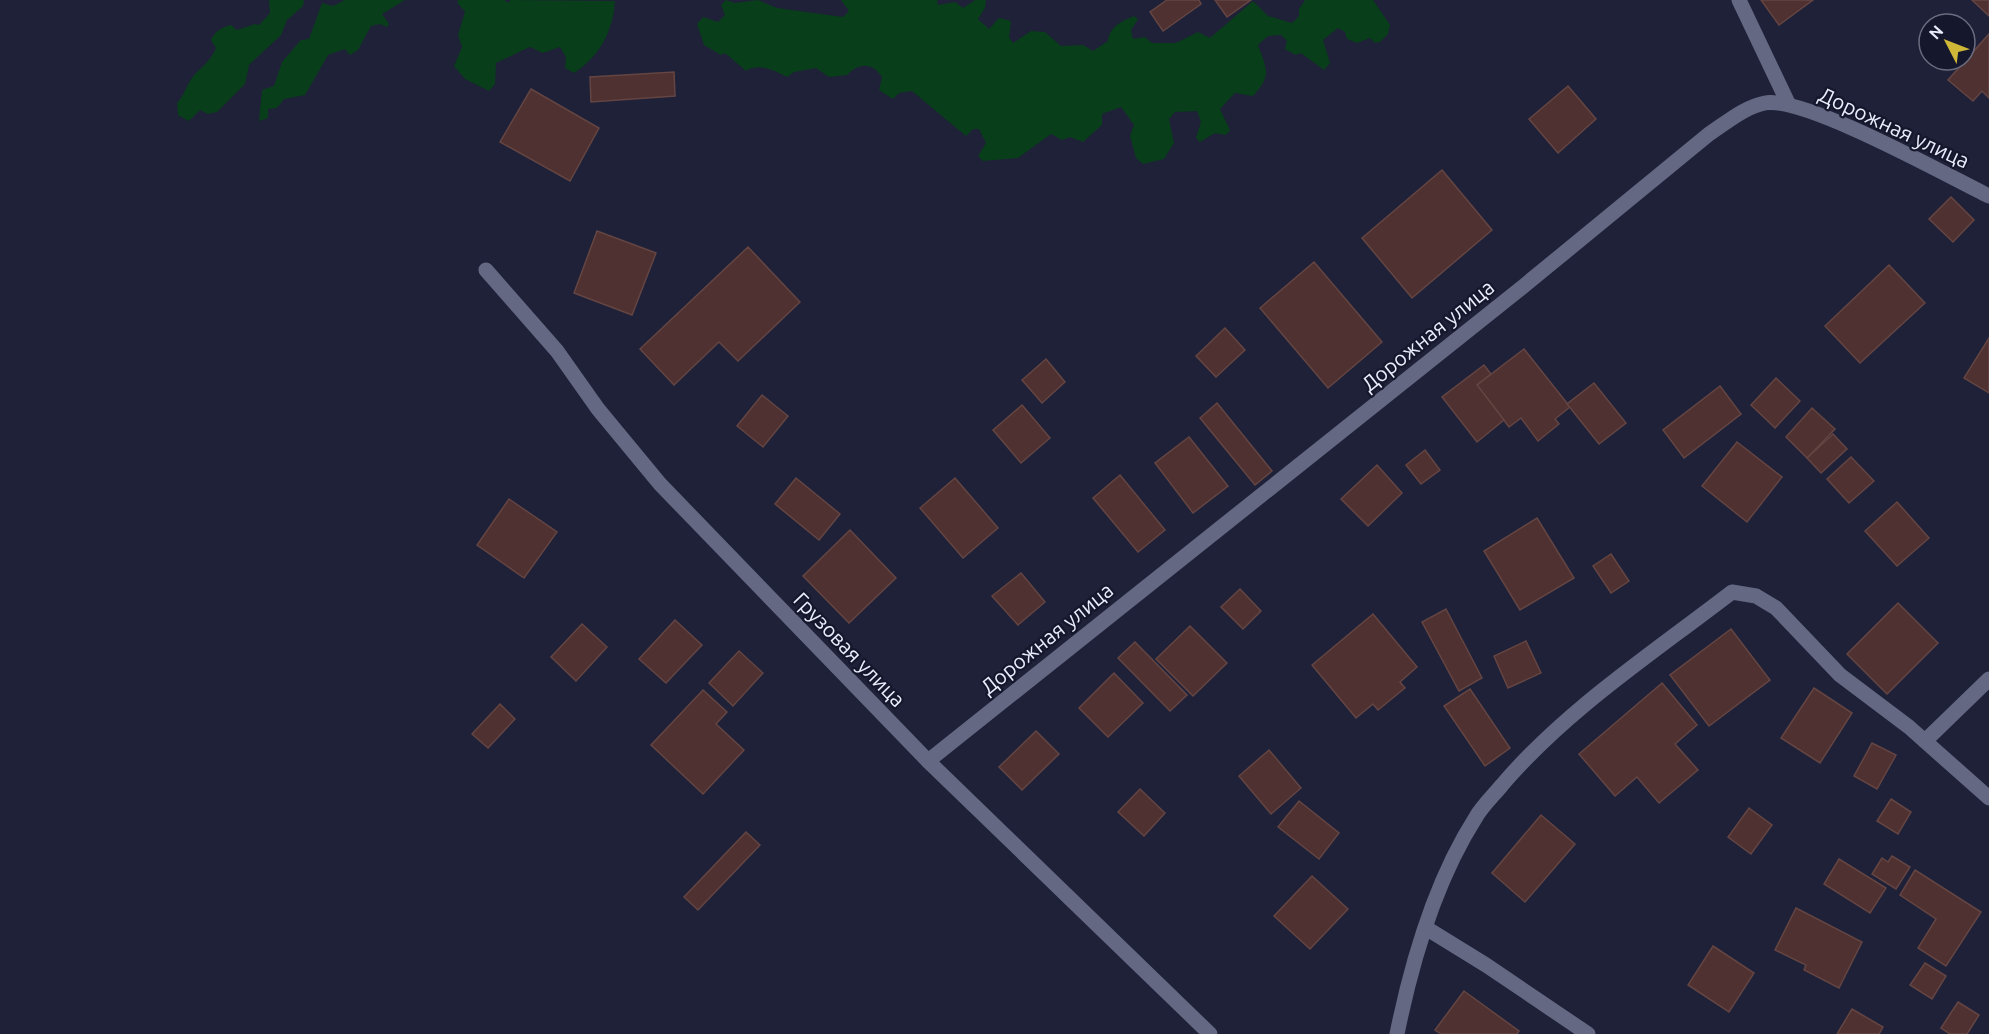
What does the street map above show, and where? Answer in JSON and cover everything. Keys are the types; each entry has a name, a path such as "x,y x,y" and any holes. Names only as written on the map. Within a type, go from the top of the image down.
{"street":[{"path":"1739,0 1788,104"},
{"name":"Дорожная улица","path":"928,761 1516,293 1709,134 1741,112 1765,103 1788,104 1821,114 1989,196"},
{"name":"Грузовая улица","path":"486,270 557,351 598,409 660,484 928,761 1210,1034"},
{"path":"1397,1034 1407,985 1426,928 1456,850 1478,814 1523,760 1564,721 1732,592 1756,596 1776,608 1840,675 1925,741 1989,798"},
{"path":"1925,741 1989,679"},
{"path":"1426,928 1486,965 1588,1034"}],"green space":[{"path":"269,0 304,0 303,6 287,20 281,35 249,65 245,84 217,112 208,114 200,110 189,121 178,115 177,103 192,78 208,61 216,48 211,40 215,34 231,25 237,30 255,24 259,25 270,13"},
{"path":"345,0 405,0 382,14 389,24 387,27 380,24 371,26 358,50 350,55 345,49 328,55 305,95 284,99 277,108 268,109 268,118 259,121 262,90 274,86 282,62 301,40 309,39 322,3 333,6"},
{"path":"459,0 504,0 509,3 510,0 615,1 614,12 604,42 591,59 574,73 565,68 566,57 560,47 543,53 530,47 496,63 495,84 489,91 465,79 454,66 462,47 458,35 465,12 457,2"},
{"path":"726,0 735,3 758,0 777,8 843,17 849,11 841,0 937,0 938,5 955,2 963,8 975,0 986,0 985,8 978,19 989,29 999,18 1011,21 1009,37 1013,43 1031,31 1045,32 1061,46 1083,45 1093,51 1108,41 1111,31 1117,25 1134,16 1138,19 1131,30 1133,39 1145,37 1152,43 1176,43 1198,32 1210,38 1253,1 1268,16 1292,23 1299,16 1299,9 1305,0 1373,0 1390,25 1388,34 1380,42 1375,43 1370,38 1357,43 1347,39 1345,32 1338,28 1323,40 1330,63 1324,70 1301,53 1296,55 1285,49 1287,41 1281,35 1268,36 1258,45 1266,72 1263,83 1253,96 1235,93 1220,109 1230,130 1226,135 1215,133 1200,142 1196,138 1201,122 1197,111 1175,112 1169,119 1174,143 1164,159 1143,164 1136,158 1130,136 1134,125 1121,107 1102,114 1102,125 1083,142 1070,137 1062,140 1051,134 1018,158 983,161 978,156 986,143 979,129 973,129 966,136 912,91 899,93 893,99 879,90 882,77 870,67 861,66 847,75 829,77 816,68 794,72 787,77 761,67 746,71 725,53 721,55 704,45 697,24 703,17 718,22 725,15 721,5"}],"building":[{"path":"1167,0 1199,0 1201,4 1163,31 1150,12"},
{"path":"1215,0 1251,0 1227,17"},
{"path":"1761,0 1813,0 1779,25"},
{"path":"1972,0 1989,0 1989,16"},
{"path":"1989,34 1989,98 1982,91 1973,101 1948,80 1955,72 1977,72 1977,47"},
{"path":"674,72 675,96 591,102 590,77"},
{"path":"1568,86 1596,119 1558,153 1529,119"},
{"path":"531,89 599,128 570,181 500,142"},
{"path":"1442,170 1492,230 1412,298 1362,238"},
{"path":"1951,197 1974,220 1953,242 1929,219"},
{"path":"597,231 656,253 632,315 574,293"},
{"path":"748,247 800,302 738,361 719,342 674,385 640,349"},
{"path":"1314,262 1382,342 1328,388 1260,308"},
{"path":"1889,265 1925,303 1860,363 1825,326"},
{"path":"1225,328 1245,350 1216,377 1196,356"},
{"path":"1989,338 1989,393 1964,378"},
{"path":"1524,349 1570,407 1555,419 1559,424 1538,441 1521,418 1509,427 1477,385"},
{"path":"1046,359 1065,382 1042,403 1022,380"},
{"path":"1484,365 1491,374 1477,385 1504,420 1477,442 1442,397"},
{"path":"1776,378 1800,401 1775,428 1751,405"},
{"path":"1594,383 1626,423 1599,444 1567,404"},
{"path":"1720,386 1741,414 1684,458 1663,430"},
{"path":"762,395 788,416 763,447 737,426"},
{"path":"1217,403 1272,471 1255,485 1200,418"},
{"path":"1022,405 1050,438 1021,463 993,430"},
{"path":"1812,408 1835,429 1807,458 1786,437"},
{"path":"1833,434 1847,449 1821,473 1807,458"},
{"path":"1189,437 1228,486 1193,513 1155,463"},
{"path":"1737,442 1782,477 1747,522 1702,486"},
{"path":"1425,450 1440,470 1421,484 1406,465"},
{"path":"1851,457 1874,481 1849,503 1827,479"},
{"path":"1377,465 1402,493 1368,526 1341,499"},
{"path":"1120,475 1165,530 1138,552 1093,498"},
{"path":"796,478 840,514 819,540 775,504"},
{"path":"955,478 998,528 963,558 920,508"},
{"path":"509,499 557,532 524,578 477,545"},
{"path":"1897,502 1929,538 1897,566 1865,531"},
{"path":"1537,518 1574,578 1520,610 1484,551"},
{"path":"850,530 896,578 849,623 803,576"},
{"path":"1611,554 1629,581 1611,593 1593,566"},
{"path":"1021,573 1045,602 1018,625 992,596"},
{"path":"1240,589 1261,611 1243,629 1221,607"},
{"path":"1898,603 1938,643 1887,694 1847,654"},
{"path":"1446,609 1482,678 1459,691 1422,622"},
{"path":"1373,614 1417,667 1400,682 1405,688 1378,710 1373,704 1356,718 1312,665"},
{"path":"675,620 702,645 666,683 639,659"},
{"path":"582,624 607,647 576,681 551,657"},
{"path":"1190,626 1227,663 1193,696 1156,659"},
{"path":"1731,629 1770,680 1709,726 1670,675"},
{"path":"1526,641 1541,673 1508,688 1494,656"},
{"path":"1135,642 1187,695 1170,711 1118,658"},
{"path":"739,651 763,673 733,706 709,683"},
{"path":"1114,673 1143,703 1108,737 1079,708"},
{"path":"1662,683 1697,725 1675,744 1698,770 1659,803 1637,777 1615,796 1579,754"},
{"path":"1814,688 1852,713 1820,763 1781,738"},
{"path":"1470,689 1510,748 1485,766 1444,706"},
{"path":"703,690 727,712 716,724 744,750 703,794 651,745"},
{"path":"500,704 515,719 488,748 472,734"},
{"path":"1036,731 1059,754 1022,790 999,767"},
{"path":"1872,743 1896,755 1877,789 1854,776"},
{"path":"1269,750 1301,788 1271,814 1239,776"},
{"path":"1140,789 1165,813 1144,836 1118,812"},
{"path":"1891,799 1911,812 1898,834 1877,821"},
{"path":"1299,801 1339,833 1319,859 1278,827"},
{"path":"1749,808 1772,825 1751,854 1728,837"},
{"path":"1541,815 1575,844 1525,902 1492,873"},
{"path":"746,832 760,845 698,910 684,897"},
{"path":"1892,856 1910,867 1896,889 1872,874 1882,858 1888,862"},
{"path":"1839,859 1886,888 1870,913 1824,884"},
{"path":"1915,870 1981,912 1946,966 1918,948 1936,919 1900,895"},
{"path":"1312,876 1348,909 1310,949 1274,916"},
{"path":"1796,908 1862,942 1839,988 1804,970 1806,965 1775,950"},
{"path":"1713,946 1754,973 1729,1012 1688,985"},
{"path":"1925,963 1946,976 1932,999 1910,985"},
{"path":"1464,991 1519,1031 1517,1034 1441,1034 1435,1030"},
{"path":"1958,1002 1979,1015 1967,1034 1950,1034 1941,1028"},
{"path":"1852,1009 1883,1027 1879,1034 1837,1034"}]}
